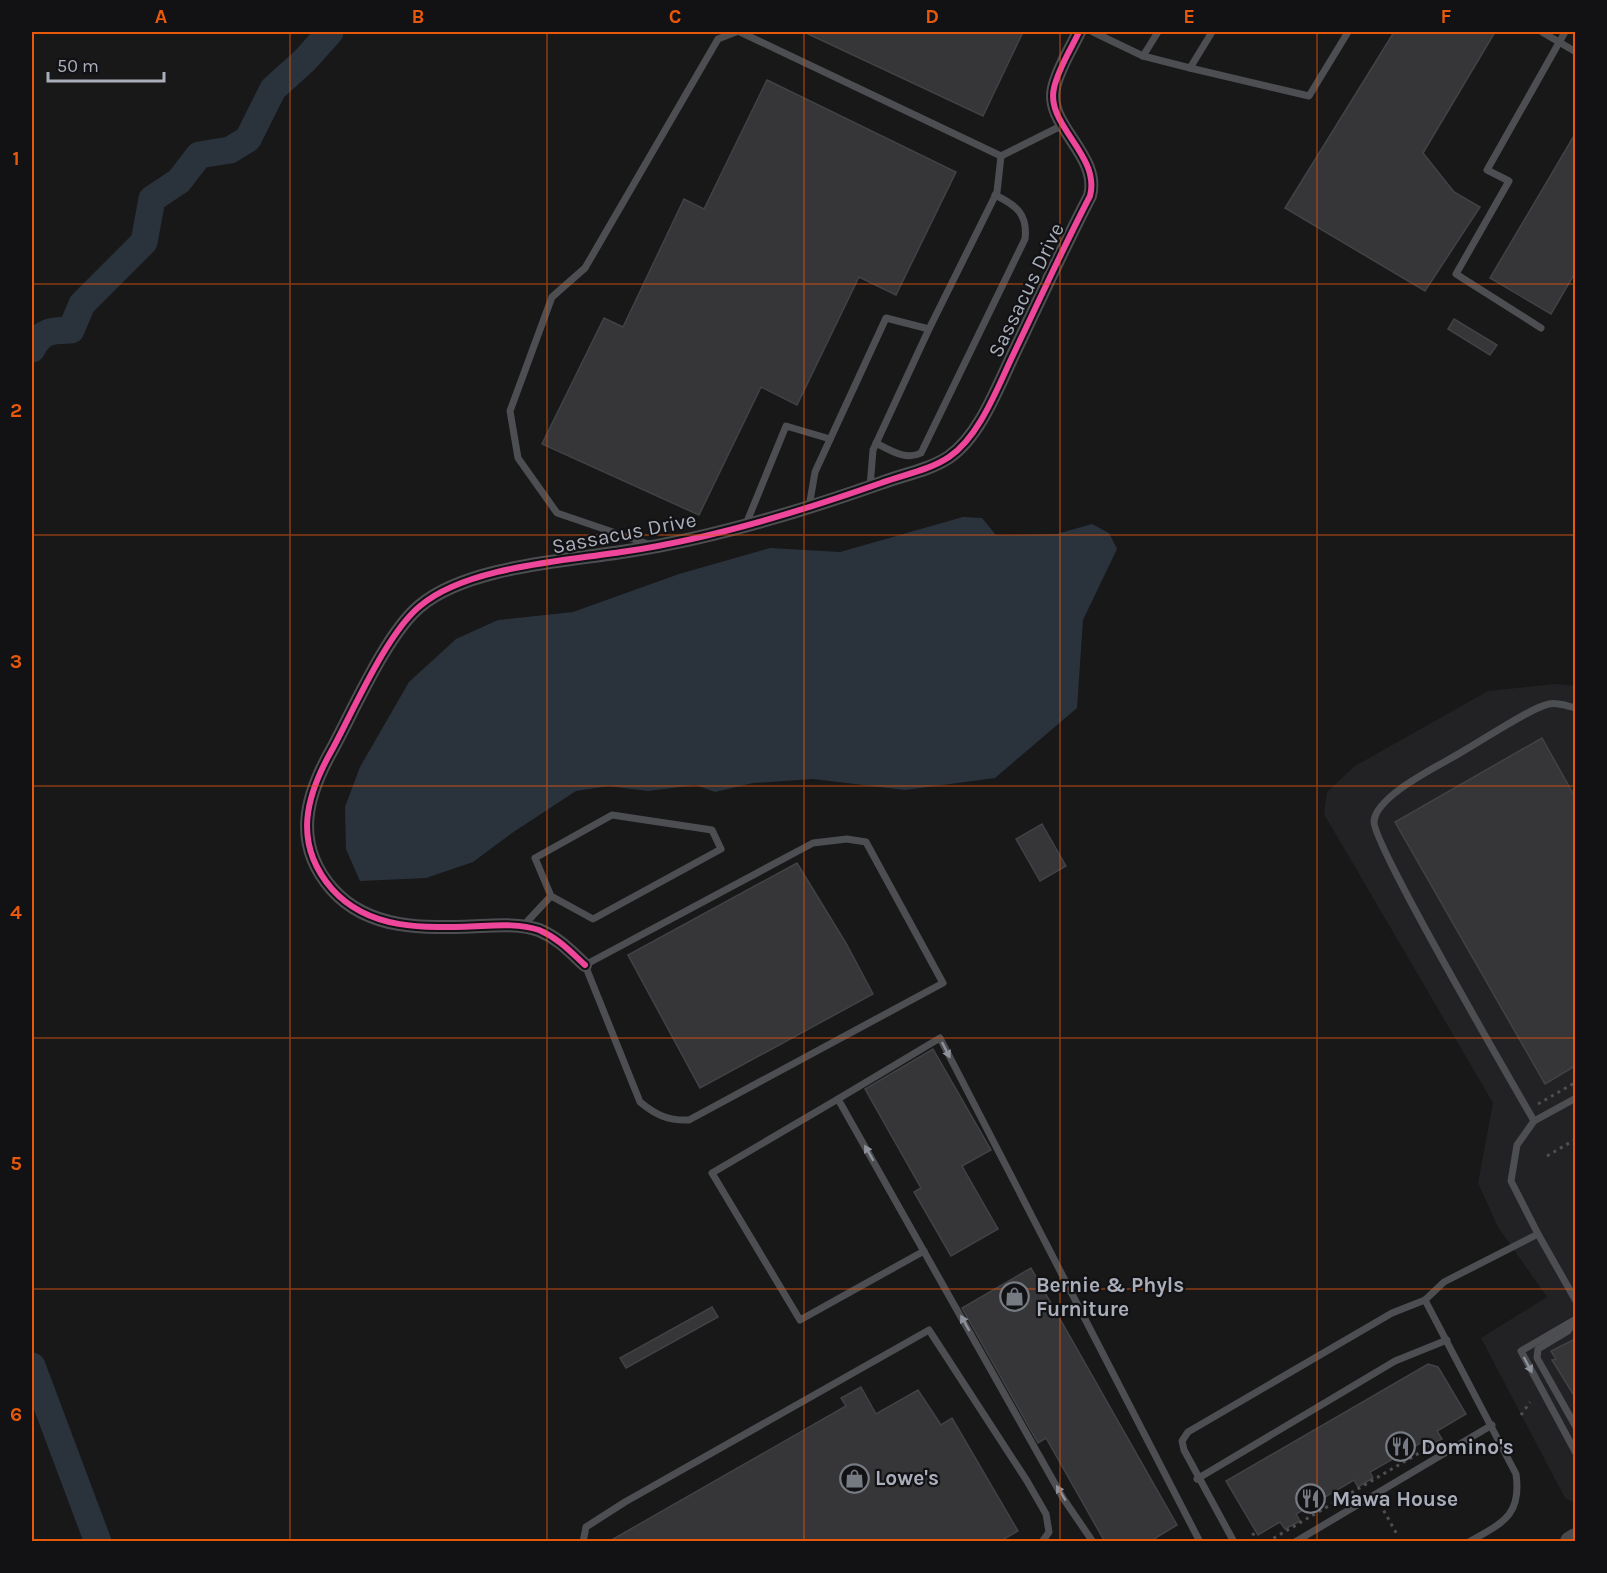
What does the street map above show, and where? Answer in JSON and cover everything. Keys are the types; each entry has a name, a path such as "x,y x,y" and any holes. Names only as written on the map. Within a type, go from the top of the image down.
{"highway":[{"path":"1571,1542 1575,1539"}],"street":[{"name":"Sassacus Drive","path":"585,965 551,936 536,929 405,925 376,919 352,907 328,884 314,859 307,824 312,790 397,632 424,602 458,584 482,576 655,547 746,524 870,487 945,459 981,422 1092,189 1084,160 1055,109 1053,89 1079,32"}],"lane":[{"path":"655,547 557,513 518,458 510,411 552,297 585,268 718,39 737,32 1001,156"},
{"path":"1093,32 1143,56 1309,96 1348,32"},
{"path":"1143,56 1158,32"},
{"path":"1191,68 1212,32"},
{"path":"1542,32 1575,52"},
{"path":"1541,328 1456,274 1509,181 1487,170 1564,32"},
{"path":"1001,156 1063,125"},
{"path":"870,487 873,450 995,195 1001,156"},
{"path":"876,443 902,455 915,456 921,453 976,341 1025,238 1026,229 1022,211 995,195"},
{"path":"808,507 815,472 886,318 929,329"},
{"path":"746,524 786,426 830,438"},
{"path":"1534,1121 1410,899 1377,835 1373,822 1377,812 1389,796 1494,734 1548,704 1575,708"},
{"path":"612,815 712,830 721,849 593,920 551,896 536,858 612,815"},
{"path":"847,839 866,842 942,983 689,1120 677,1121 655,1114 640,1101 585,965 813,843 847,839"},
{"path":"522,927 551,896"},
{"path":"924,1251 800,1320 711,1173 940,1038 1200,1542"},
{"path":"1575,1098 1534,1121 1517,1145 1511,1181 1575,1301"},
{"path":"838,1099 1063,1498 1093,1542"},
{"path":"1234,1542 1197,1479 1184,1450 1182,1440 1188,1432 1392,1313 1425,1300 1444,1282 1538,1234"},
{"path":"1425,1300 1516,1474 1517,1504 1510,1516 1469,1542"},
{"path":"1575,1319 1568,1330 1538,1349 1537,1358 1575,1428"},
{"path":"1575,1319 1521,1351 1575,1453"},
{"path":"583,1542 586,1527 625,1502 929,1330 1046,1514 1049,1532 1042,1542"},
{"path":"1197,1479 1395,1361 1447,1340"},
{"path":"1295,1542 1492,1425"}],"path":[{"path":"1538,1104 1575,1082"},
{"path":"1547,1156 1575,1139"},
{"path":"1521,1415 1530,1402"},
{"path":"1267,1542 1426,1449"},
{"path":"1375,1494 1398,1536"},
{"path":"1249,1542 1254,1533"}],"shaded area":[{"path":"963,517 982,518 996,535 1057,534 1092,524 1109,533 1117,549 1083,620 1077,708 995,778 905,790 813,779 753,783 715,792 696,785 648,791 608,786 576,791 473,862 426,878 360,881 346,849 345,807 360,767 409,682 456,639 498,620 573,612 679,574 770,548 840,552"},
{"path":"1555,684 1575,686 1575,1503 1565,1498 1481,1338 1547,1297 1498,1227 1478,1183 1493,1103 1324,814 1327,792 1355,766 1488,691"}],"building":[{"path":"804,32 1023,32 983,116"},
{"path":"1394,32 1495,32 1423,153 1454,192 1480,207 1425,291 1285,208"},
{"path":"767,80 956,172 896,295 859,277 797,405 761,387 699,515 542,444 604,318 623,327 684,199 704,209"},
{"path":"1575,134 1575,273 1551,314 1490,278"},
{"path":"1454,319 1497,345 1490,355 1448,329"},
{"path":"1542,738 1575,797 1575,1066 1545,1084 1395,822"},
{"path":"1042,824 1066,866 1040,881 1016,839"},
{"path":"797,863 846,943 873,994 700,1088 628,955"},
{"path":"933,1049 991,1150 962,1166 998,1229 951,1256 914,1192 921,1188 865,1089"},
{"name":"Bernie & Phyls Furniture","path":"1031,1268 1177,1525 1149,1542 1105,1542 1046,1438 1038,1443 962,1308"},
{"path":"712,1307 718,1317 626,1368 620,1358"},
{"path":"1575,1339 1575,1397 1552,1360 1556,1359 1551,1351"},
{"path":"1428,1364 1438,1367 1466,1414 1437,1431 1442,1439 1427,1447 1424,1441 1370,1472 1373,1478 1358,1487 1354,1480 1296,1514 1300,1521 1285,1529 1280,1522 1258,1535 1226,1481"},
{"name":"Lowe's","path":"861,1387 876,1414 918,1390 941,1425 952,1418 1018,1531 999,1542 608,1542 846,1406 841,1398"}],"waterway":[{"path":"32,349 43,335 58,330 71,330 82,304 144,242 152,199 179,181 199,155 230,150 248,139 273,89 305,60 330,32"},
{"path":"32,1366 98,1542"}],"cycle path":[{"path":"585,965 558,941 539,930 510,925 421,927 401,924 364,913 347,903 332,889 319,872 311,854 307,819 316,783 361,693 395,634 408,618 420,606 440,593 464,582 519,567 660,546 756,523 925,469 941,462 960,448 987,410 1090,196 1091,181 1088,167 1064,128 1053,102 1058,74 1079,32"}],"place":[{"name":"Bernie & Phyls Furniture","path":"1015,1297"},
{"name":"Domino's","path":"1400,1447"},
{"name":"Lowe's","path":"854,1478"},
{"name":"Mawa House","path":"1311,1499"}]}
